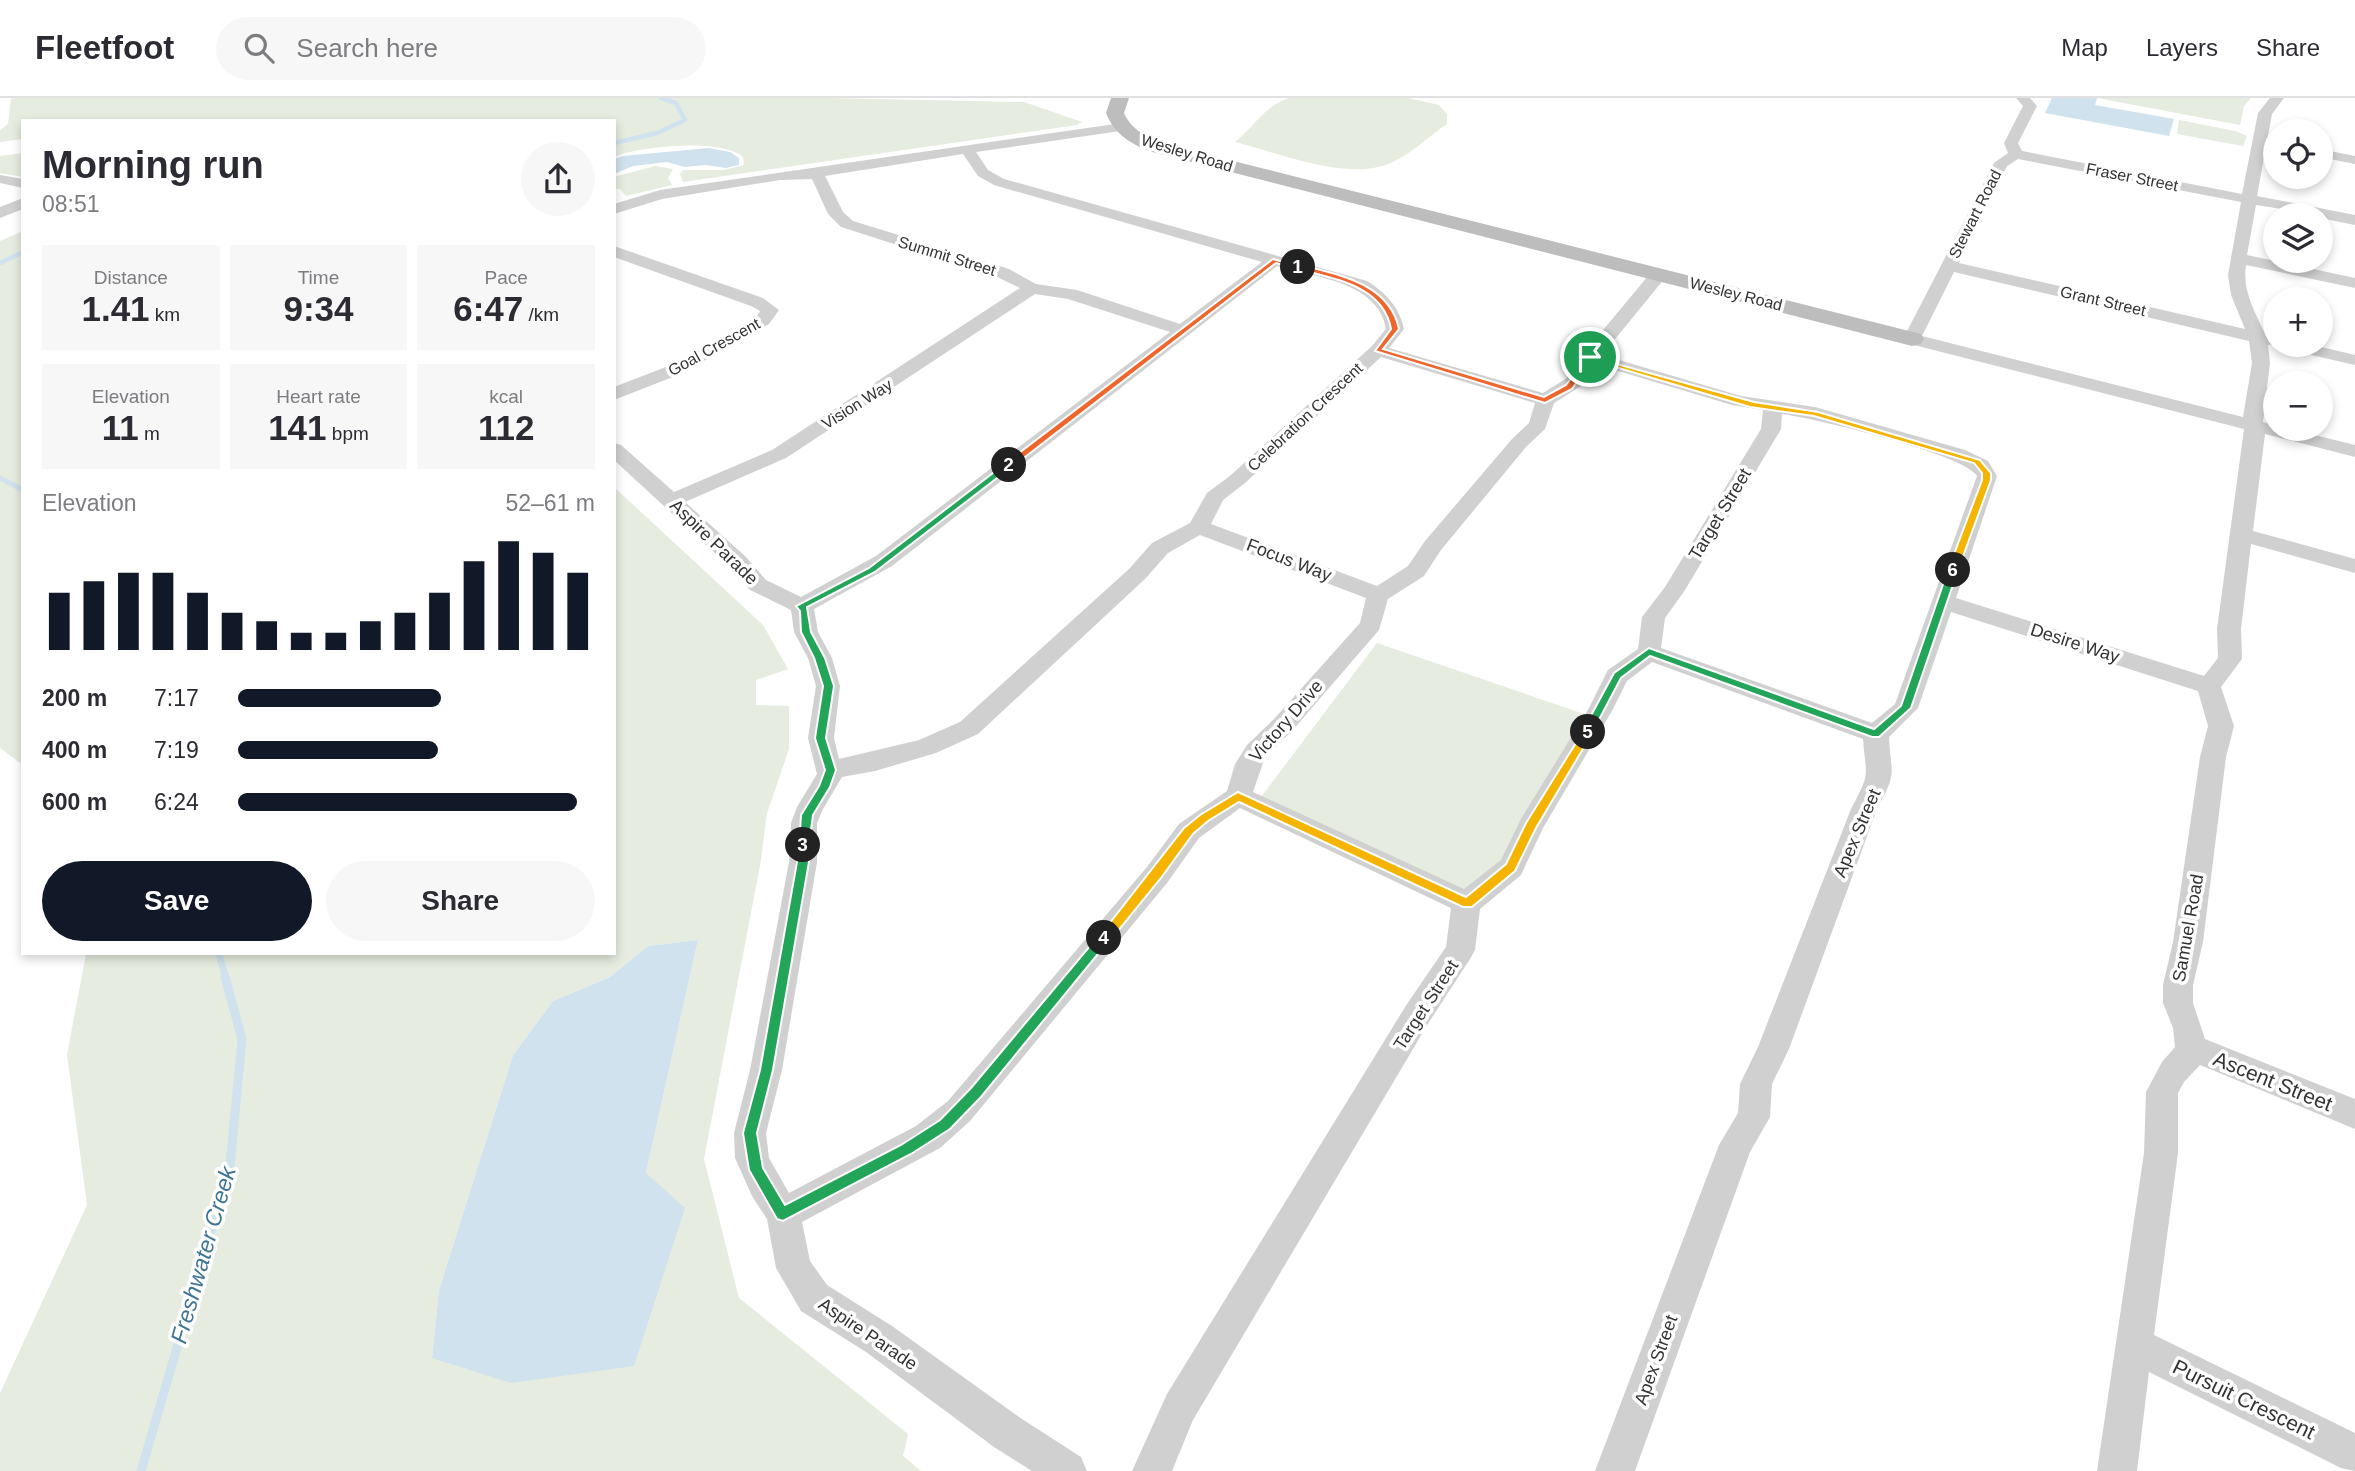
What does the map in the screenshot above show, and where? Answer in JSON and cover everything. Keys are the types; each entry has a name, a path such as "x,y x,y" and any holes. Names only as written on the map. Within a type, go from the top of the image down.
{"street":[{"path":"616,208 660,195 1122,127 1115,113 1120,98"},
{"name":"Stewart Road","path":"1912,339 2002,161 2016,154 2011,143 2030,106 2023,98"},
{"path":"2265,119 2265,113 2277,98"},
{"name":"Wesley Road","path":"1122,127 1142,141 1175,152 2355,451"},
{"name":"Celebration Crescent","path":"967,150 982,173 999,181 1352,282 1374,293 1395,324 1393,334 1378,350 1238,479 1214,496 1199,527"},
{"name":"Fraser Street","path":"2016,154 2355,220"},
{"path":"2263,156 2248,200 2236,286 2263,334"},
{"path":"2333,156 2355,160"},
{"name":"Summit Street","path":"817,174 836,214 848,224 1008,274 1032,288 1071,294 1183,331"},
{"path":"0,179 21,184"},
{"path":"0,213 21,204"},
{"name":"Goal Crescent","path":"616,252 762,304 770,310 763,320 677,369 616,393"},
{"path":"2238,258 2355,283"},
{"path":"1199,527 1160,548 1127,583 969,728 928,747 875,762 830,770 821,738 828,686 820,658 806,632 801,606 884,561 1275,260"},
{"name":"Grant Street","path":"1950,266 2263,338"},
{"path":"1379,595 1416,571 1433,546 1519,443 1538,425 1545,400 1569,387 1590,357 1660,274"},
{"name":"Vision Way","path":"671,501 779,454 1032,288"},
{"path":"1378,350 1545,400"},
{"path":"2333,355 2355,360"},
{"path":"783,1214 917,1143 945,1124 976,1093 1140,895 1189,831 1238,796 1467,903 1511,867 1617,676 1649,652 1875,734 1906,708 1986,480 1987,473 1981,464 1958,454 1815,413 1738,401 1590,357"},
{"path":"2209,686 2230,659 2229,629 2255,433 2250,420 2263,357"},
{"name":"Target Street","path":"1649,652 1654,617 1674,590 1770,429 1772,408"},
{"name":"Aspire Parade","path":"616,451 738,562 758,585 801,606"},
{"name":"Focus Way","path":"1199,527 1379,595"},
{"path":"2240,534 2355,566"},
{"name":"Victory Drive","path":"1238,796 1252,757 1371,625 1374,605 1379,595"},
{"name":"Desire Way","path":"1942,601 2209,686"},
{"name":"Samuel Road","path":"2191,1047 2190,1035 2177,995 2188,942 2213,757 2221,726 2209,686"},
{"name":"Apex Street","path":"1615,1471 1736,1145 1754,1117 1756,1084 1773,1049 1864,809 1878,784 1881,768 1875,734"},
{"name":"Aspire Parade","path":"830,770 828,781 810,807 804,823 803,862 771,1044 750,1133 757,1170 783,1214 794,1268 814,1298 879,1339 1008,1433 1066,1471"},
{"name":"Target Street","path":"1152,1471 1180,1407 1418,1013 1457,958 1462,943 1467,903"},
{"path":"2117,1471 2161,1153 2162,1092 2173,1072 2188,1058 2191,1047"},
{"name":"Ascent Street","path":"2191,1047 2355,1114"},
{"name":"Pursuit Crescent","path":"2133,1345 2355,1454"}],"shaded area":[{"path":"829,98 1024,102 1082,122 1077,125 683,182 680,174 683,170 724,170 744,165 743,157 717,147 699,146 660,147 616,156 616,119 21,119 21,139 0,142 0,130 8,124 11,99"},
{"path":"1289,98 1408,98 1439,105 1447,114 1447,124 1407,154 1376,168 1336,168 1314,164 1235,142 1272,106"},
{"path":"2097,98 2251,98 2244,106 2240,125"},
{"path":"2179,120 2235,131 2247,136 2243,146 2177,134"},
{"path":"21,153 21,177 0,173 0,156"},
{"path":"655,166 673,169 668,178 672,185 626,196 620,189 616,189 616,176"},
{"path":"21,232 21,764 0,748 0,241"},
{"path":"616,489 763,625 788,669 756,680 756,705 789,706 789,749 767,813 761,860 704,1159 739,1298 908,1434 903,1456 921,1471 0,1471 0,1393 87,1205 67,1055 86,955 616,955","holes":["698,940 646,1173 432,1358 439,1290 513,1055 553,1001 610,977 648,946"]},
{"path":"1377,643 1587,715 1490,886 1472,895 1255,805"}],"water":[{"path":"2052,98 2097,98 2095,105 2174,119 2169,136 2045,113"},
{"path":"709,148 730,152 739,158 739,165 726,168 706,165 684,167 667,162 633,166 616,173 616,158"},
{"path":"698,940 646,1173 685,1208 634,1366 511,1383 432,1358 439,1290 513,1055 553,1001 610,977 648,946"}],"waterway":[{"name":"Freshwater Creek","path":"616,143 657,133 685,120 676,103 661,98"},
{"name":"Freshwater Creek","path":"0,263 21,253"},
{"name":"Freshwater Creek","path":"0,478 21,489"},
{"name":"Freshwater Creek","path":"219,955 226,979"},
{"name":"Freshwater Creek","path":"141,1471 230,1166 242,1039 225,977"}],"route":[{"path":"1275,260 1361,285 1374,293 1395,324 1393,334 1378,350 1545,400 1569,387 1590,357 1753,405 1815,413 1958,454 1981,464 1987,473 1986,480 1937,611 1906,708 1875,734 1649,652 1641,661 1617,676 1605,702 1507,873 1467,903 1238,796 1195,824 1157,875 976,1093 945,1124 928,1137 783,1214 764,1185 752,1158 750,1133 766,1070 803,862 804,823 810,807 825,787 830,775 829,764 821,745 821,731 828,705 828,686 820,658 806,632 801,606 872,570 1275,260"}]}
